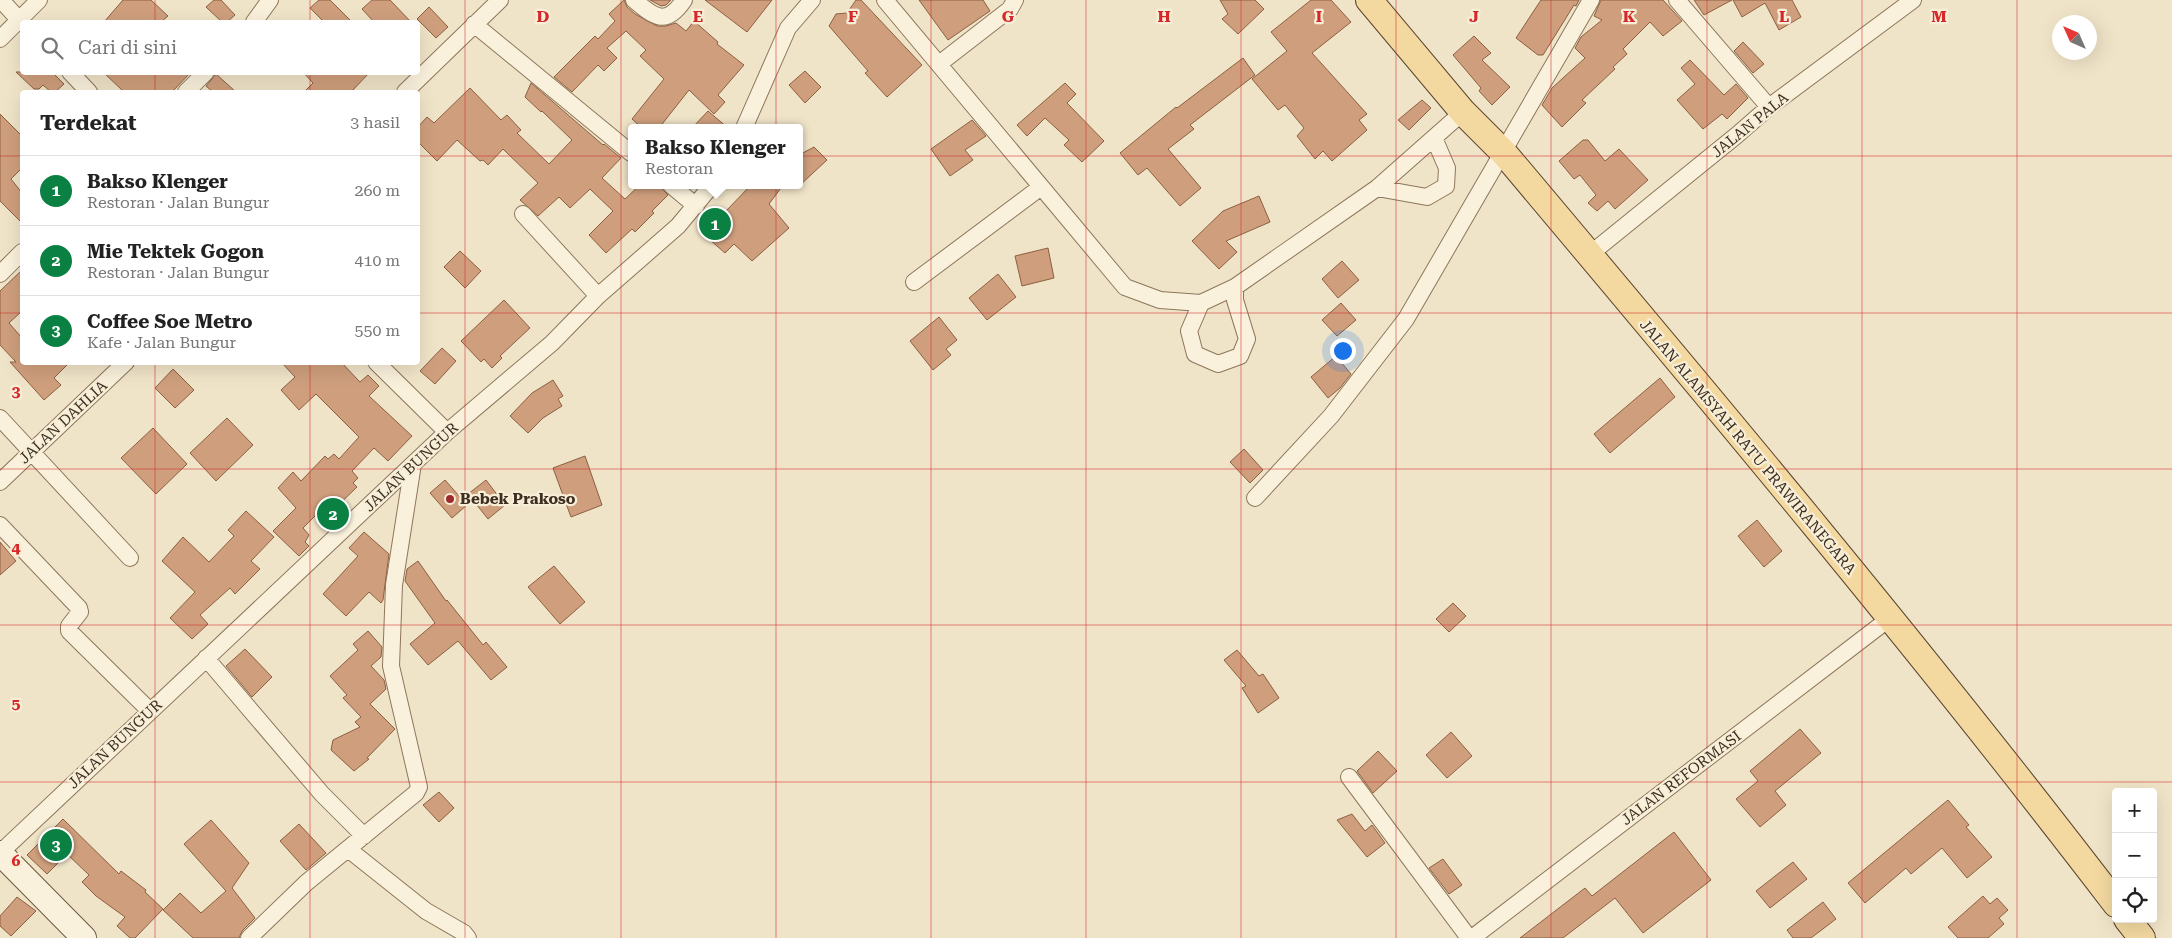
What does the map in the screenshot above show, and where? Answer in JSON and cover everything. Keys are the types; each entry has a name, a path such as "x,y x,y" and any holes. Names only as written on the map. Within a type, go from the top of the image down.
{"main road":[{"name":"JALAN ALAMSYAH RATU PRAWIRANEGARA","path":"1369,0 1463,112 1504,153 1590,255 1890,618 2025,785 2112,899"},
{"path":"2130,923 2142,938"}],"street":[{"path":"1,0 20,20"},
{"path":"22,20 39,0"},
{"path":"255,20 270,0"},
{"path":"634,0 653,16 660,18 675,12 684,0"},
{"path":"746,124 788,28 812,0"},
{"path":"885,0 1125,287 1160,300 1201,302 1235,287 1377,188 1463,112"},
{"path":"938,64 1010,9 1015,0"},
{"path":"1255,498 1331,416 1406,319 1591,0"},
{"path":"1677,0 1768,107"},
{"name":"JALAN PALA","path":"1590,255 1737,136 1768,107 1913,0"},
{"path":"407,90 497,1"},
{"path":"0,39 20,22"},
{"path":"474,24 628,151"},
{"path":"73,75 87,90"},
{"path":"188,90 203,75"},
{"path":"1377,188 1427,197 1446,186 1447,168 1434,138"},
{"path":"914,282 1041,187"},
{"path":"676,189 696,206"},
{"name":"JALAN BUNGUR","path":"0,853 447,432 552,343 598,296 678,226 709,189"},
{"path":"523,214 598,296"},
{"path":"0,274 20,254"},
{"path":"1201,302 1189,331 1195,354 1218,364 1240,356 1248,339 1234,300 1235,287"},
{"name":"JALAN DAHLIA","path":"0,482 123,365"},
{"path":"379,365 447,432"},
{"path":"0,418 130,558"},
{"path":"249,938 306,883 416,793 419,787 391,666 394,585 414,464"},
{"path":"0,525 79,608 80,612 69,626 69,631 150,711"},
{"name":"JALAN REFORMASI","path":"1471,938 1890,618"},
{"path":"206,658 322,794 364,836"},
{"path":"1349,777 1471,938"},
{"path":"348,849 426,910 464,933 468,938"},
{"path":"0,853 84,938"}],"building":[{"path":"123,0 151,0 168,16 163,20 106,20"},
{"path":"214,0 221,0 235,15 229,20 220,20 206,7"},
{"path":"319,0 330,0 350,20 322,20 310,8"},
{"path":"372,0 390,0 409,20 372,20 362,9"},
{"path":"624,0 627,7 635,14 657,26 676,23 686,31 694,21 718,42 717,44 744,65 718,95 725,102 714,114 689,90 662,124 638,124 632,119 664,79 640,56 646,50 626,31 607,48 617,58 604,71 598,65 572,92 554,77 595,36 598,39 615,21 609,14"},
{"path":"650,0 671,0 666,5 661,6"},
{"path":"705,0 772,0 747,32"},
{"path":"856,0 861,0 922,65 887,97 865,73 868,71 829,26 836,14 847,13"},
{"path":"919,0 983,0 990,11 948,40"},
{"path":"1220,0 1255,0 1264,9 1238,34 1222,19 1228,14"},
{"path":"1311,0 1331,0 1351,22 1312,53 1367,114 1359,120 1367,130 1332,161 1323,151 1315,159 1297,136 1304,128 1285,105 1278,110 1252,79 1287,51 1271,32"},
{"path":"1541,0 1579,0 1543,55 1538,55 1516,38"},
{"path":"1601,0 1663,0 1682,21 1663,36 1650,22 1623,49 1627,54 1613,67 1615,69 1582,100 1586,103 1562,127 1542,105 1552,88 1585,58 1575,48 1581,37 1602,20 1594,16"},
{"path":"1694,0 1732,0 1704,15"},
{"path":"1733,0 1792,0 1801,17 1779,30 1765,3 1742,17"},
{"path":"429,7 448,27 436,38 417,19"},
{"path":"1474,36 1491,53 1482,60 1510,87 1492,105 1479,91 1481,88 1453,55"},
{"path":"1743,42 1764,64 1753,73 1734,51"},
{"path":"1243,58 1255,75 1190,125 1194,129 1168,149 1201,188 1180,206 1147,168 1138,175 1120,153 1176,107"},
{"path":"1690,60 1724,95 1736,84 1748,98 1727,119 1722,114 1703,129 1677,100 1695,84 1681,68"},
{"path":"805,71 821,87 805,103 789,85"},
{"path":"16,72 20,72 20,75 55,75 64,84 57,90 49,90 43,85 39,89 34,89"},
{"path":"106,75 188,75 174,90 122,90"},
{"path":"217,75 234,90 211,90 206,86"},
{"path":"306,75 367,75 353,90 306,90 313,83"},
{"path":"531,83 603,145 621,158 602,178 625,199 636,189 663,189 668,195 652,211 654,213 635,232 632,229 606,253 589,235 613,211 590,189 570,208 559,197 538,216 520,200 538,183 503,149 488,165 483,160 480,161 457,140 437,161 420,144 420,125 427,117 434,123 470,88 501,120 507,115 521,130 517,133 549,164 572,140 525,97"},
{"path":"1065,83 1076,94 1067,103 1104,141 1082,162 1064,145 1069,140 1045,118 1027,136 1017,125"},
{"path":"1422,100 1431,108 1409,130 1398,120"},
{"path":"708,111 723,124 696,124"},
{"path":"0,114 20,134 20,170 11,179 20,190 20,221 0,201"},
{"path":"972,120 986,136 965,150 973,160 950,176 931,149"},
{"path":"1583,140 1588,140 1605,161 1619,149 1648,180 1615,209 1608,201 1597,211 1588,203 1596,195 1580,175 1574,179 1559,161"},
{"path":"814,147 827,160 803,182 803,153"},
{"path":"747,189 780,189 769,204 789,228 752,261 734,244 725,253 701,232 705,215 726,211"},
{"path":"1259,196 1270,222 1226,241 1237,252 1219,269 1192,241 1223,211"},
{"path":"1048,248 1054,278 1022,286 1015,256"},
{"path":"460,251 481,271 465,288 444,267"},
{"path":"1342,261 1359,280 1338,298 1322,279"},
{"path":"20,272 20,313 9,323 20,336 20,365 67,365 54,378 61,385 44,400 10,362 16,362 0,345 0,291"},
{"path":"998,274 1016,297 987,320 969,298"},
{"path":"504,300 530,328 500,356 502,358 492,368 484,359 481,362 461,341"},
{"path":"1341,303 1356,320 1337,336 1322,320"},
{"path":"939,317 957,340 946,349 951,355 933,370 910,341"},
{"path":"442,348 456,361 435,384 420,371"},
{"path":"1336,356 1351,374 1340,388 1328,398 1311,377"},
{"path":"284,365 344,365 360,382 368,375 379,386 369,396 412,436 388,461 374,448 352,471 358,478 353,483 357,487 327,516 321,510 303,528 309,535 305,542 309,546 299,556 273,531 296,508 278,488 293,472 301,481 325,456 328,459 334,454 339,459 359,437 316,394 299,410 281,390 295,377"},
{"path":"173,369 194,390 175,408 155,388"},
{"path":"1660,378 1675,397 1610,453 1594,434"},
{"path":"553,380 563,396 558,399 562,406 543,418 528,433 510,416 532,393"},
{"path":"227,418 253,445 216,481 190,453"},
{"path":"153,428 187,464 156,494 121,458"},
{"path":"1244,449 1263,470 1250,483 1230,462"},
{"path":"585,456 602,505 571,517 553,468"},
{"path":"445,480 467,505 452,518 430,493"},
{"path":"486,480 505,505 488,519 468,494"},
{"path":"246,511 274,537 251,561 260,569 235,594 230,588 200,615 208,624 192,639 170,618 195,592 162,561 183,537 209,562 234,536 228,530"},
{"path":"1757,520 1782,551 1764,567 1738,536"},
{"path":"364,532 389,554 383,600 381,603 369,592 346,616 323,594 358,556 349,548"},
{"path":"0,542 16,561 0,575"},
{"path":"418,561 446,601 483,645 486,642 507,667 491,680 458,641 428,665 410,644 435,623 405,581 407,569"},
{"path":"554,566 585,602 560,624 528,587"},
{"path":"1453,603 1466,616 1449,632 1436,619"},
{"path":"368,631 382,647 381,657 371,666 384,680 386,689 370,704 395,729 367,758 369,759 354,771 331,750 333,740 360,727 355,722 361,717 343,698 347,695 330,676 358,650 353,644"},
{"path":"245,649 272,677 252,697 226,666"},
{"path":"1237,650 1259,676 1263,674 1279,698 1258,713 1242,688 1246,686 1224,660"},
{"path":"1800,729 1821,753 1775,791 1786,805 1760,827 1736,799 1758,781 1750,771"},
{"path":"1451,732 1472,756 1447,778 1426,755"},
{"path":"1378,751 1397,771 1373,793 1357,771"},
{"path":"439,792 454,808 439,822 423,805"},
{"path":"1948,800 1969,825 1966,827 1992,857 1967,878 1942,848 1911,874 1906,868 1865,903 1848,883"},
{"path":"1352,814 1365,831 1372,825 1385,843 1367,857 1337,820"},
{"path":"63,819 119,874 121,871 146,890 145,892 163,909 135,938 130,938 117,926 125,917 96,896 82,882 89,875 67,854 47,874 27,855"},
{"path":"211,820 249,863 232,888 255,918 242,931 239,938 193,938 163,910 180,893 201,913 226,891 184,844"},
{"path":"299,824 326,853 306,870 280,841"},
{"path":"1674,832 1711,880 1643,933 1615,898 1563,938 1520,938 1585,888 1592,896"},
{"path":"1443,859 1462,885 1449,894 1429,868"},
{"path":"1793,862 1807,879 1770,908 1756,891"},
{"path":"1983,896 1990,904 1997,898 2008,910 1999,918 2004,924 1988,938 1958,938 1948,927"},
{"path":"17,897 36,911 11,936 0,926 0,916"},
{"path":"1823,902 1836,919 1811,938 1793,938 1787,930"}],"place":[{"name":"Bakso Klenger","path":"715,224"},
{"name":"Bebek Prakoso","path":"450,499"},
{"name":"Mie Tektek Gogon","path":"333,514"},
{"name":"Coffee Soe Metro","path":"56,845"}]}
